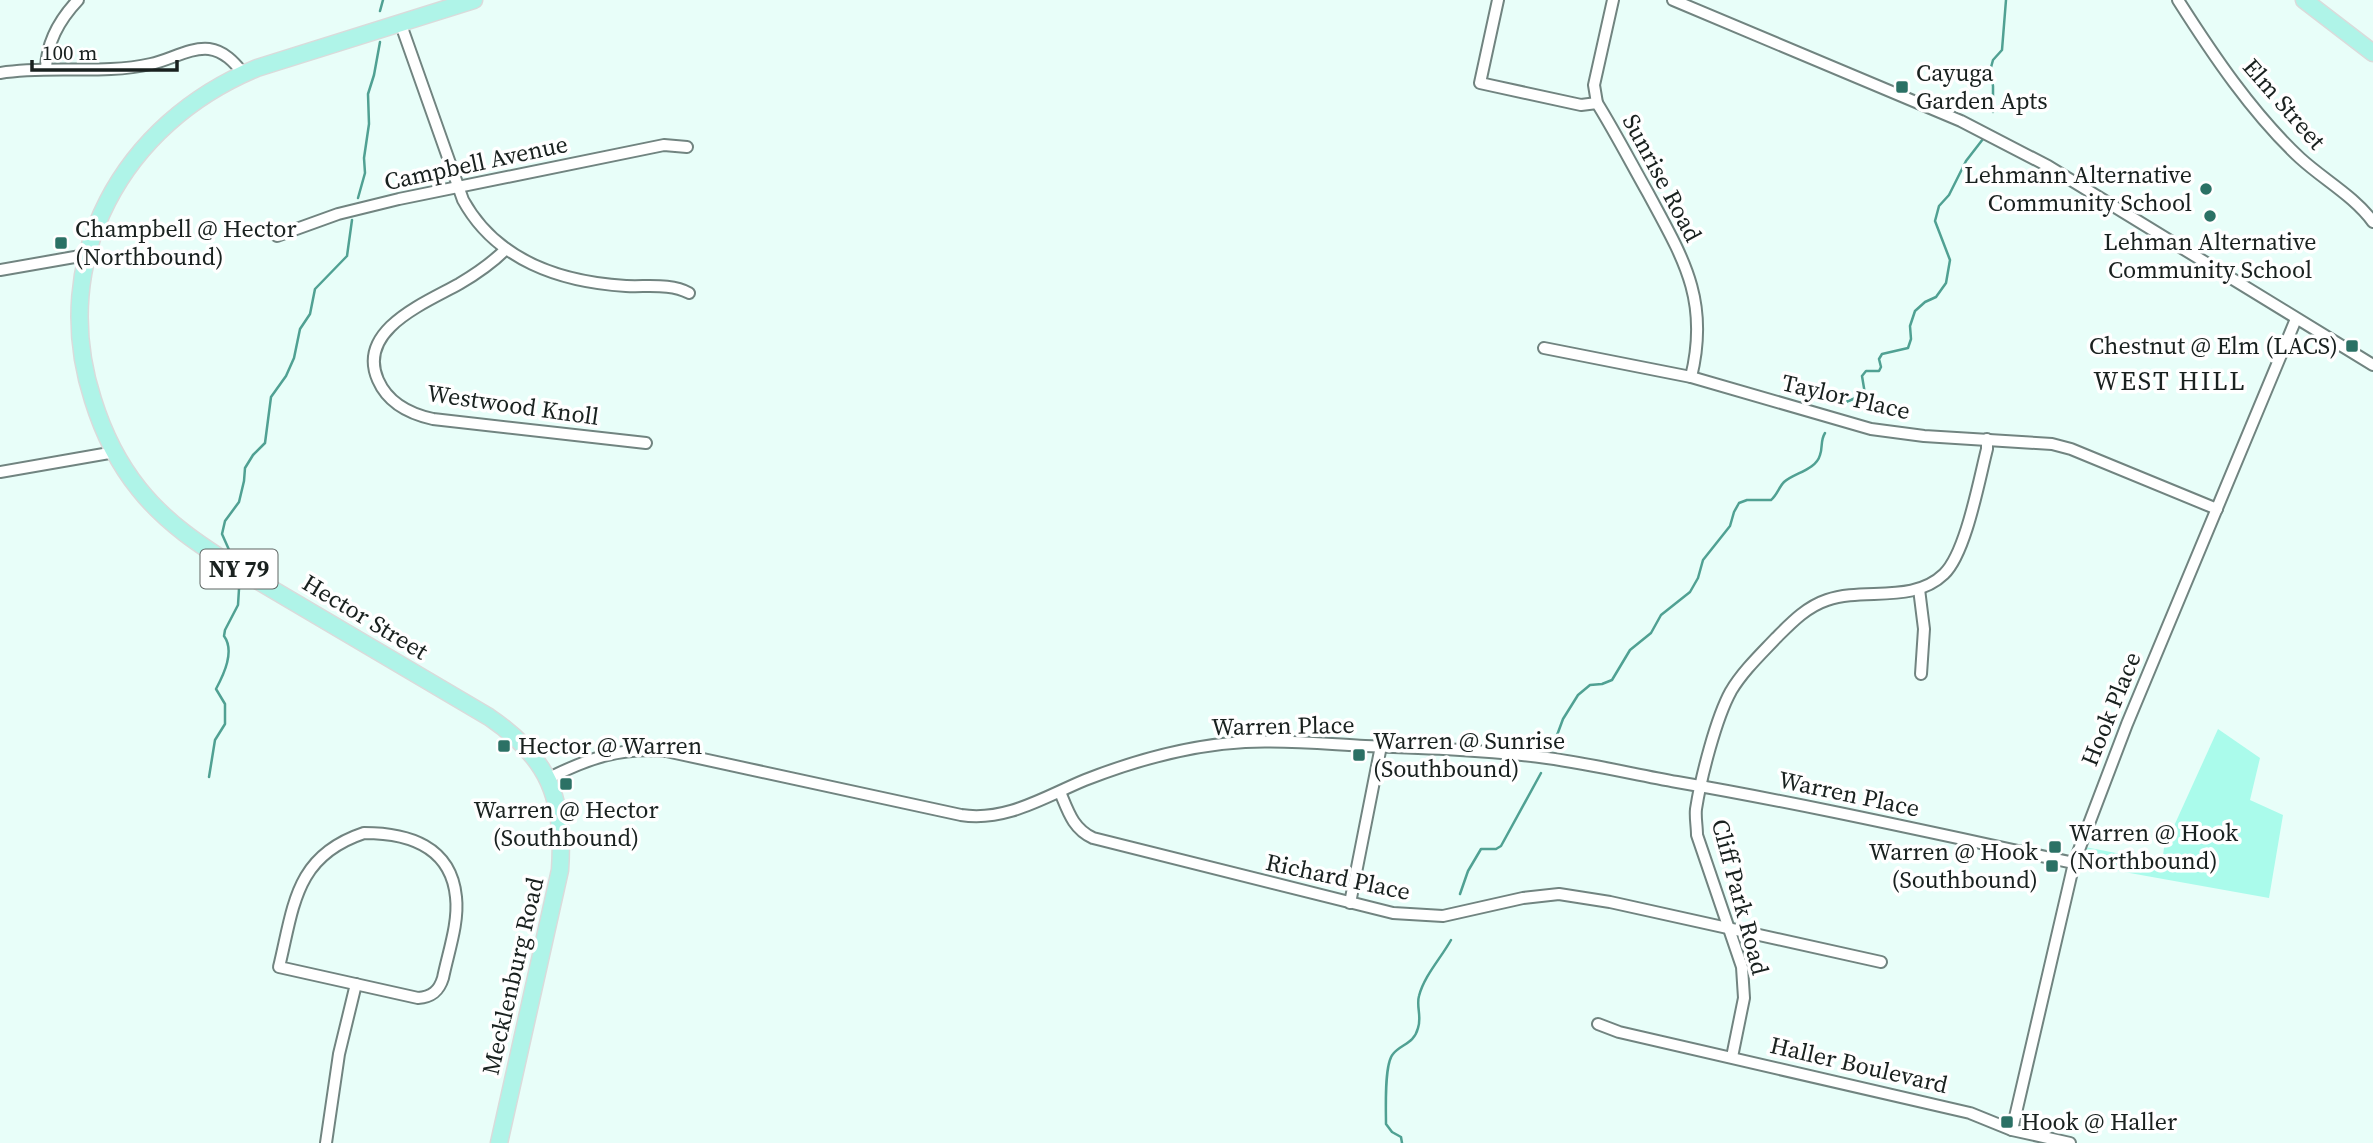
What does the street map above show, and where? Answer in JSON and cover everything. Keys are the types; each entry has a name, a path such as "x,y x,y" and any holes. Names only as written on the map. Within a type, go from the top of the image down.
{"main road":[{"name":"Hector Street","path":"474,0 243,73 183,109 140,151 114,188 86,255 79,305 82,357 96,409 115,452 137,488 156,510 178,529 238,569 511,733 526,747 549,778"},
{"path":"2304,0 2373,54"},
{"name":"Mecklenburg Road","path":"499,1143 560,870 560,821 549,778"}],"street":[{"path":"46,68 55,32 78,0"},
{"path":"1498,0 1480,83 1581,105 1597,103"},
{"name":"Sunrise Road","path":"1613,0 1594,85 1597,103 1689,273 1698,326 1691,377"},
{"path":"1673,0 1860,78 2006,143 2373,365"},
{"name":"Elm Street","path":"2178,0 2208,47 2266,120 2301,158 2357,203 2373,222"},
{"path":"400,22 457,186 480,226 506,249 531,264 578,279 610,284 674,287 690,293"},
{"path":"0,73 46,68 136,67 155,64 192,51 209,49 223,54 243,73"},
{"name":"Campbell Avenue","path":"277,236 338,214 457,186 663,145 687,147"},
{"name":"Westwood Knoll","path":"506,249 494,261 403,316 385,332 375,351 374,361 377,379 383,390 399,406 419,416 433,419 646,443"},
{"path":"0,270 86,255"},
{"name":"Hook Place","path":"2012,1130 2074,863 2127,724 2296,319"},
{"name":"Taylor Place","path":"1544,348 1691,377 1871,429 1924,436 2042,442 2071,449 2217,509"},
{"name":"Cliff Park Road","path":"1732,1057 1744,998 1742,967 1697,835 1696,809 1720,715 1731,691 1750,666 1798,616 1820,602 1842,596 1919,589 1944,574 1959,550 1987,449 1987,439"},
{"path":"0,471 115,452"},
{"path":"1919,589 1924,629 1921,674"},
{"name":"Warren Place","path":"549,778 597,757 643,749 680,753 970,817 1003,814 1129,764 1208,746 1245,742 1381,746 1549,758 1701,786 2074,863"},
{"path":"1350,903 1381,746"},
{"name":"Richard Place","path":"1060,792 1074,823 1093,838 1393,914 1433,916 1522,898 1559,894 1610,902 1881,962"},
{"path":"364,833 405,836 435,852 452,878 457,898 456,915 443,978 434,994 418,999 356,984 279,967 296,896 318,859 332,848 364,833"},
{"path":"326,1143 339,1054 356,984"},
{"name":"Haller Boulevard","path":"1598,1024 1636,1036 1970,1113 2012,1130 2070,1143"}],"green space":[{"path":"2218,729 2260,758 2250,800 2283,815 2269,898 2074,863 2080,846 2162,862 2164,848"}],"waterway":[{"path":"380,11 383,0"},
{"path":"1993,112 1990,71 1993,60 2002,50 2006,0"},
{"path":"358,198 365,173 364,158 369,124 368,94 380,42"},
{"path":"1846,402 1865,394 1862,376 1866,371 1879,371 1882,354 1908,348 1911,339 1910,326 1915,311 1936,297 1946,283 1950,260 1935,221 1939,206 1949,195 1966,161 1983,139"},
{"path":"230,552 222,534 225,521 239,502 245,468 265,443 271,397 286,376 294,358 300,329 310,314 315,289 347,256 352,220"},
{"path":"1553,746 1563,719 1578,695 1590,685 1612,680 1630,650 1651,633 1661,615 1690,592 1698,578 1703,560 1730,526 1739,503 1747,500 1771,500 1784,482 1818,460 1825,433"},
{"path":"209,777 215,740 225,724 225,704 216,689 227,663 229,648 224,636 238,605 239,589"},
{"path":"1460,894 1468,871 1481,849 1496,849 1501,846 1541,773"},
{"path":"1402,1143 1401,1137 1392,1132 1386,1124 1388,1067 1393,1054 1416,1033 1421,989 1451,940"}],"place":[{"name":"Cayuga Garden Apts","path":"1902,87"},
{"name":"Lehmann Alternative Community School","path":"2206,189"},
{"name":"Lehman Alternative Community School","path":"2210,216"},
{"name":"Champbell @ Hector (Northbound)","path":"61,243"},
{"name":"Chestnut @ Elm (LACS)","path":"2352,346"},
{"name":"Hector @ Warren","path":"504,746"},
{"name":"Warren @ Sunrise (Southbound)","path":"1359,755"},
{"name":"Warren @ Hector (Southbound)","path":"566,784"},
{"name":"Warren @ Hook (Northbound)","path":"2055,847"},
{"name":"Warren @ Hook (Southbound)","path":"2052,866"},
{"name":"Hook @ Haller","path":"2007,1122"}],"district":[{"name":"WEST HILL","path":"2170,381"}]}
